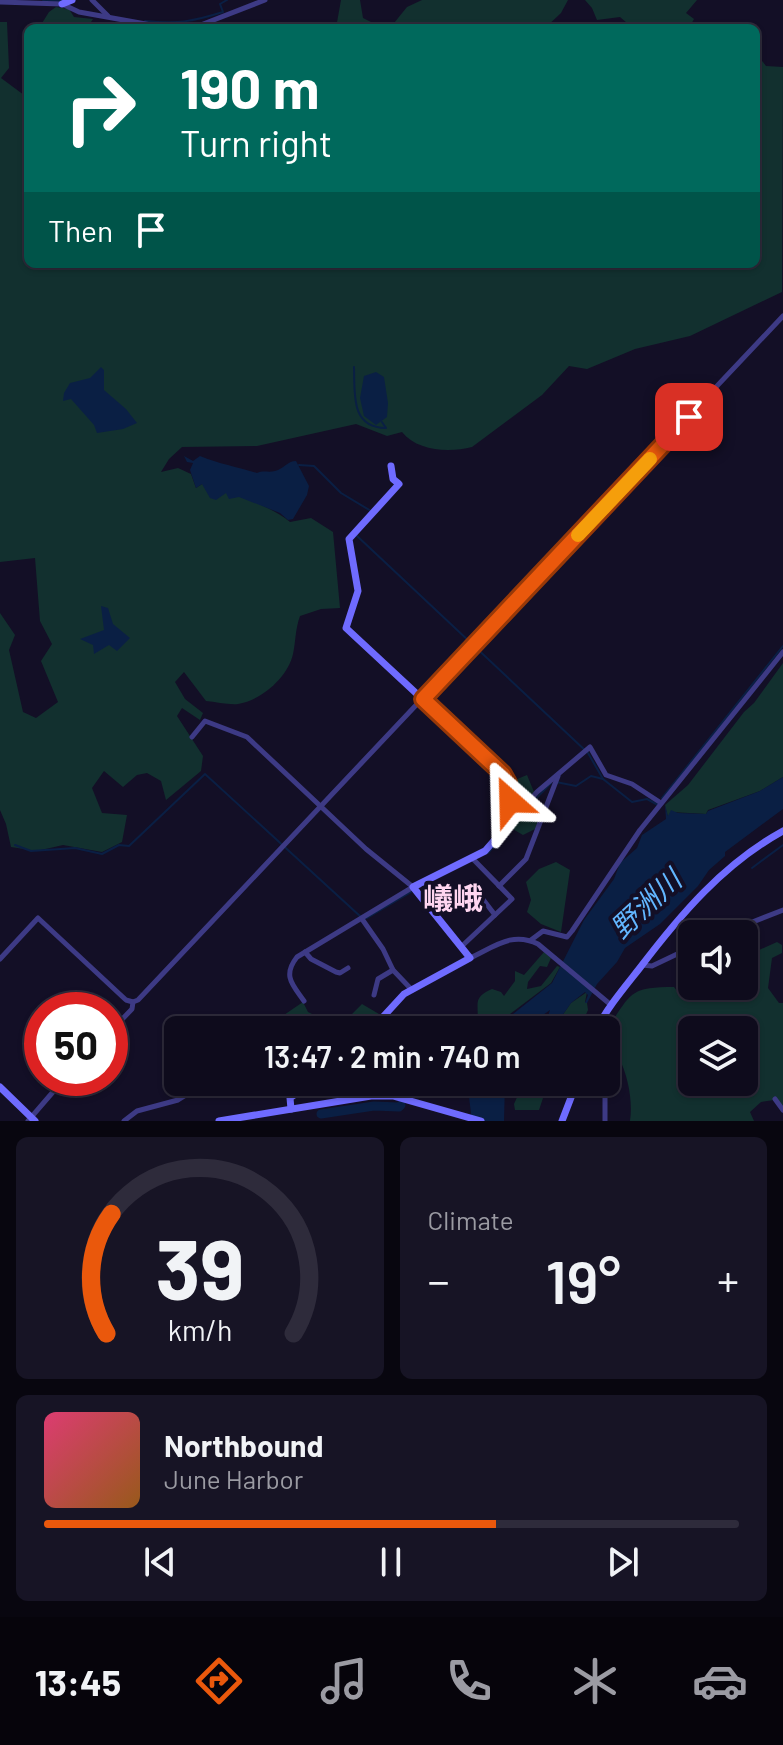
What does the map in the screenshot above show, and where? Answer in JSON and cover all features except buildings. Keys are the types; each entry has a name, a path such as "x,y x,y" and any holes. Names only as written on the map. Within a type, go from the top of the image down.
{"main road":[{"path":"62,4 72,0"},
{"path":"383,1016 396,1001 412,990 470,958 413,887 493,844 513,819 506,778 346,628 353,614 359,584 349,539 399,484 393,479 391,466"},
{"path":"604,1016 678,919 727,869 783,831"},
{"path":"0,1087 31,1120"},
{"path":"291,1109 292,1096"},
{"path":"219,1121 371,1096 393,1096 481,1121"},
{"path":"562,1121 572,1096"}],"street":[{"path":"92,0 109,17"},
{"path":"203,24 265,0"},
{"path":"0,2 62,4 79,12 147,24"},
{"path":"0,959 38,918 126,1000 138,1000 783,316"},
{"path":"531,940 543,931 567,937 623,853 783,652"},
{"path":"192,737 205,721 243,734 366,849 413,887 297,957 289,971 291,984 304,1001"},
{"path":"513,819 590,747 606,775 632,784 661,803"},
{"path":"499,886 526,859 560,772"},
{"path":"462,946 512,899 472,858"},
{"path":"475,889 495,915"},
{"path":"758,920 783,910"},
{"path":"362,919 393,970 412,990"},
{"path":"470,958 512,938 531,940 611,1005"},
{"path":"305,952 311,959 336,972 348,968"},
{"path":"642,965 652,966 678,954"},
{"path":"374,995 378,979 393,970"},
{"path":"128,1013 133,1002"},
{"path":"31,1120 50,1096"},
{"path":"124,1121 137,1111 184,1096"},
{"path":"605,1096 605,1121"},
{"path":"775,1099 783,1110"}],"green space":[{"path":"341,0 360,0 363,18 375,24 337,24"},
{"path":"422,0 568,0 561,13 549,24 393,24 407,7"},
{"path":"585,0 697,0 686,13 694,19 691,24 628,24 620,17 597,20"},
{"path":"56,7 69,9 74,17 93,19 90,24 42,24"},
{"path":"0,22 7,22 9,68 1,78 24,95 24,268 760,268 760,58 766,66 783,67 782,292 690,336 635,349 587,369 569,366 542,395 472,447 434,449 416,443 402,432 387,436 356,424 257,446 182,447 169,459 161,472 178,468 191,474 196,488 202,484 248,500 271,509 290,522 311,518 333,532 340,608 321,609 300,616 293,654 286,671 273,686 247,702 206,701 184,672 175,682 185,699 203,713 200,720 182,708 177,716 203,756 201,771 166,800 161,781 147,773 137,775 123,787 104,771 92,788 102,813 127,815 122,842 102,852 63,845 37,851 11,847 0,810 0,613 15,635 9,650 23,712 36,718 58,702 41,661 52,644 40,621 35,558 0,562"},
{"path":"783,663 783,777 760,791 708,810 706,814 671,812 668,817 665,805 688,785"},
{"path":"527,775 534,792 515,813 510,782"},
{"path":"534,800 535,816 540,819 535,829 523,835 511,828"},
{"path":"556,862 570,870 561,932 541,924 527,912 531,900 526,882 539,869"},
{"path":"777,942 782,945 782,953 772,958 768,988 779,1003 783,1003 783,1106 774,1100 761,1102 750,1112 754,1121 630,1121 631,1105 620,1061 620,1016 616,1016 627,1001 639,991 674,987 678,991 678,1000 758,1000 759,950"},
{"path":"544,952 551,958 547,967 540,966 528,982 527,989 541,986 557,966 560,967 551,983 507,1016 477,1016 481,995 492,989 504,996 515,981 515,971 524,975"},
{"path":"587,992 585,1016 562,1016 571,1003"},
{"path":"303,1002 312,1014 310,1016 282,1016"},
{"path":"362,1004 379,1014 330,1016 352,1014"},
{"path":"518,1096 546,1096 539,1110 515,1110"}],"water":[{"path":"101,367 104,370 104,390 137,423 123,429 97,433 94,425 71,399 63,401 70,383 90,378"},
{"path":"376,372 384,377 388,403 387,417 376,425 364,416 360,398 364,376"},
{"path":"184,456 193,461 200,456 257,473 275,471 296,461 309,486 307,495 293,519 288,520 280,513 239,497 229,499 226,493 216,500 210,498 202,484 196,488 190,470 193,463 187,462"},
{"path":"101,606 108,608 113,624 130,638 117,651 109,645 94,654 93,645 80,639 104,630"},
{"name":"野洲川","path":"783,777 783,809 725,852 725,856 709,870 698,886 660,924 625,948 597,984 587,1003 588,995 585,992 571,1003 562,1016 548,1016 550,1010 542,1016 511,1016 552,983 584,920 614,879 620,863 637,848 642,835 666,819 665,805 668,816 671,810 706,814 760,791"},
{"path":"469,1096 505,1096 504,1121 472,1121"}],"waterway":[{"path":"43,0 62,1"},
{"path":"145,21 176,22 202,18 223,12 220,4 227,0"},
{"path":"354,367 355,398 360,416 374,426 386,428 382,422"},
{"path":"299,465 314,466 341,493 371,511"},
{"path":"356,535 588,753 603,779 632,802 647,799 658,805"},
{"path":"662,798 783,646"},
{"path":"15,845 31,851 75,848 102,854 119,845 129,846 205,774 361,917 367,918 411,892"},
{"path":"556,782 576,786 591,776 603,779"},
{"path":"522,813 551,783"},
{"path":"488,853 502,837"},
{"path":"752,868 783,845"},
{"path":"321,1114 401,1105"}],"slow traffic":[{"path":"578,535 650,459"}],"district":[{"name":"嶬峨","path":"453,899"}],"route":[{"path":"510,801 508,783 503,774 423,699 689,417"}]}
